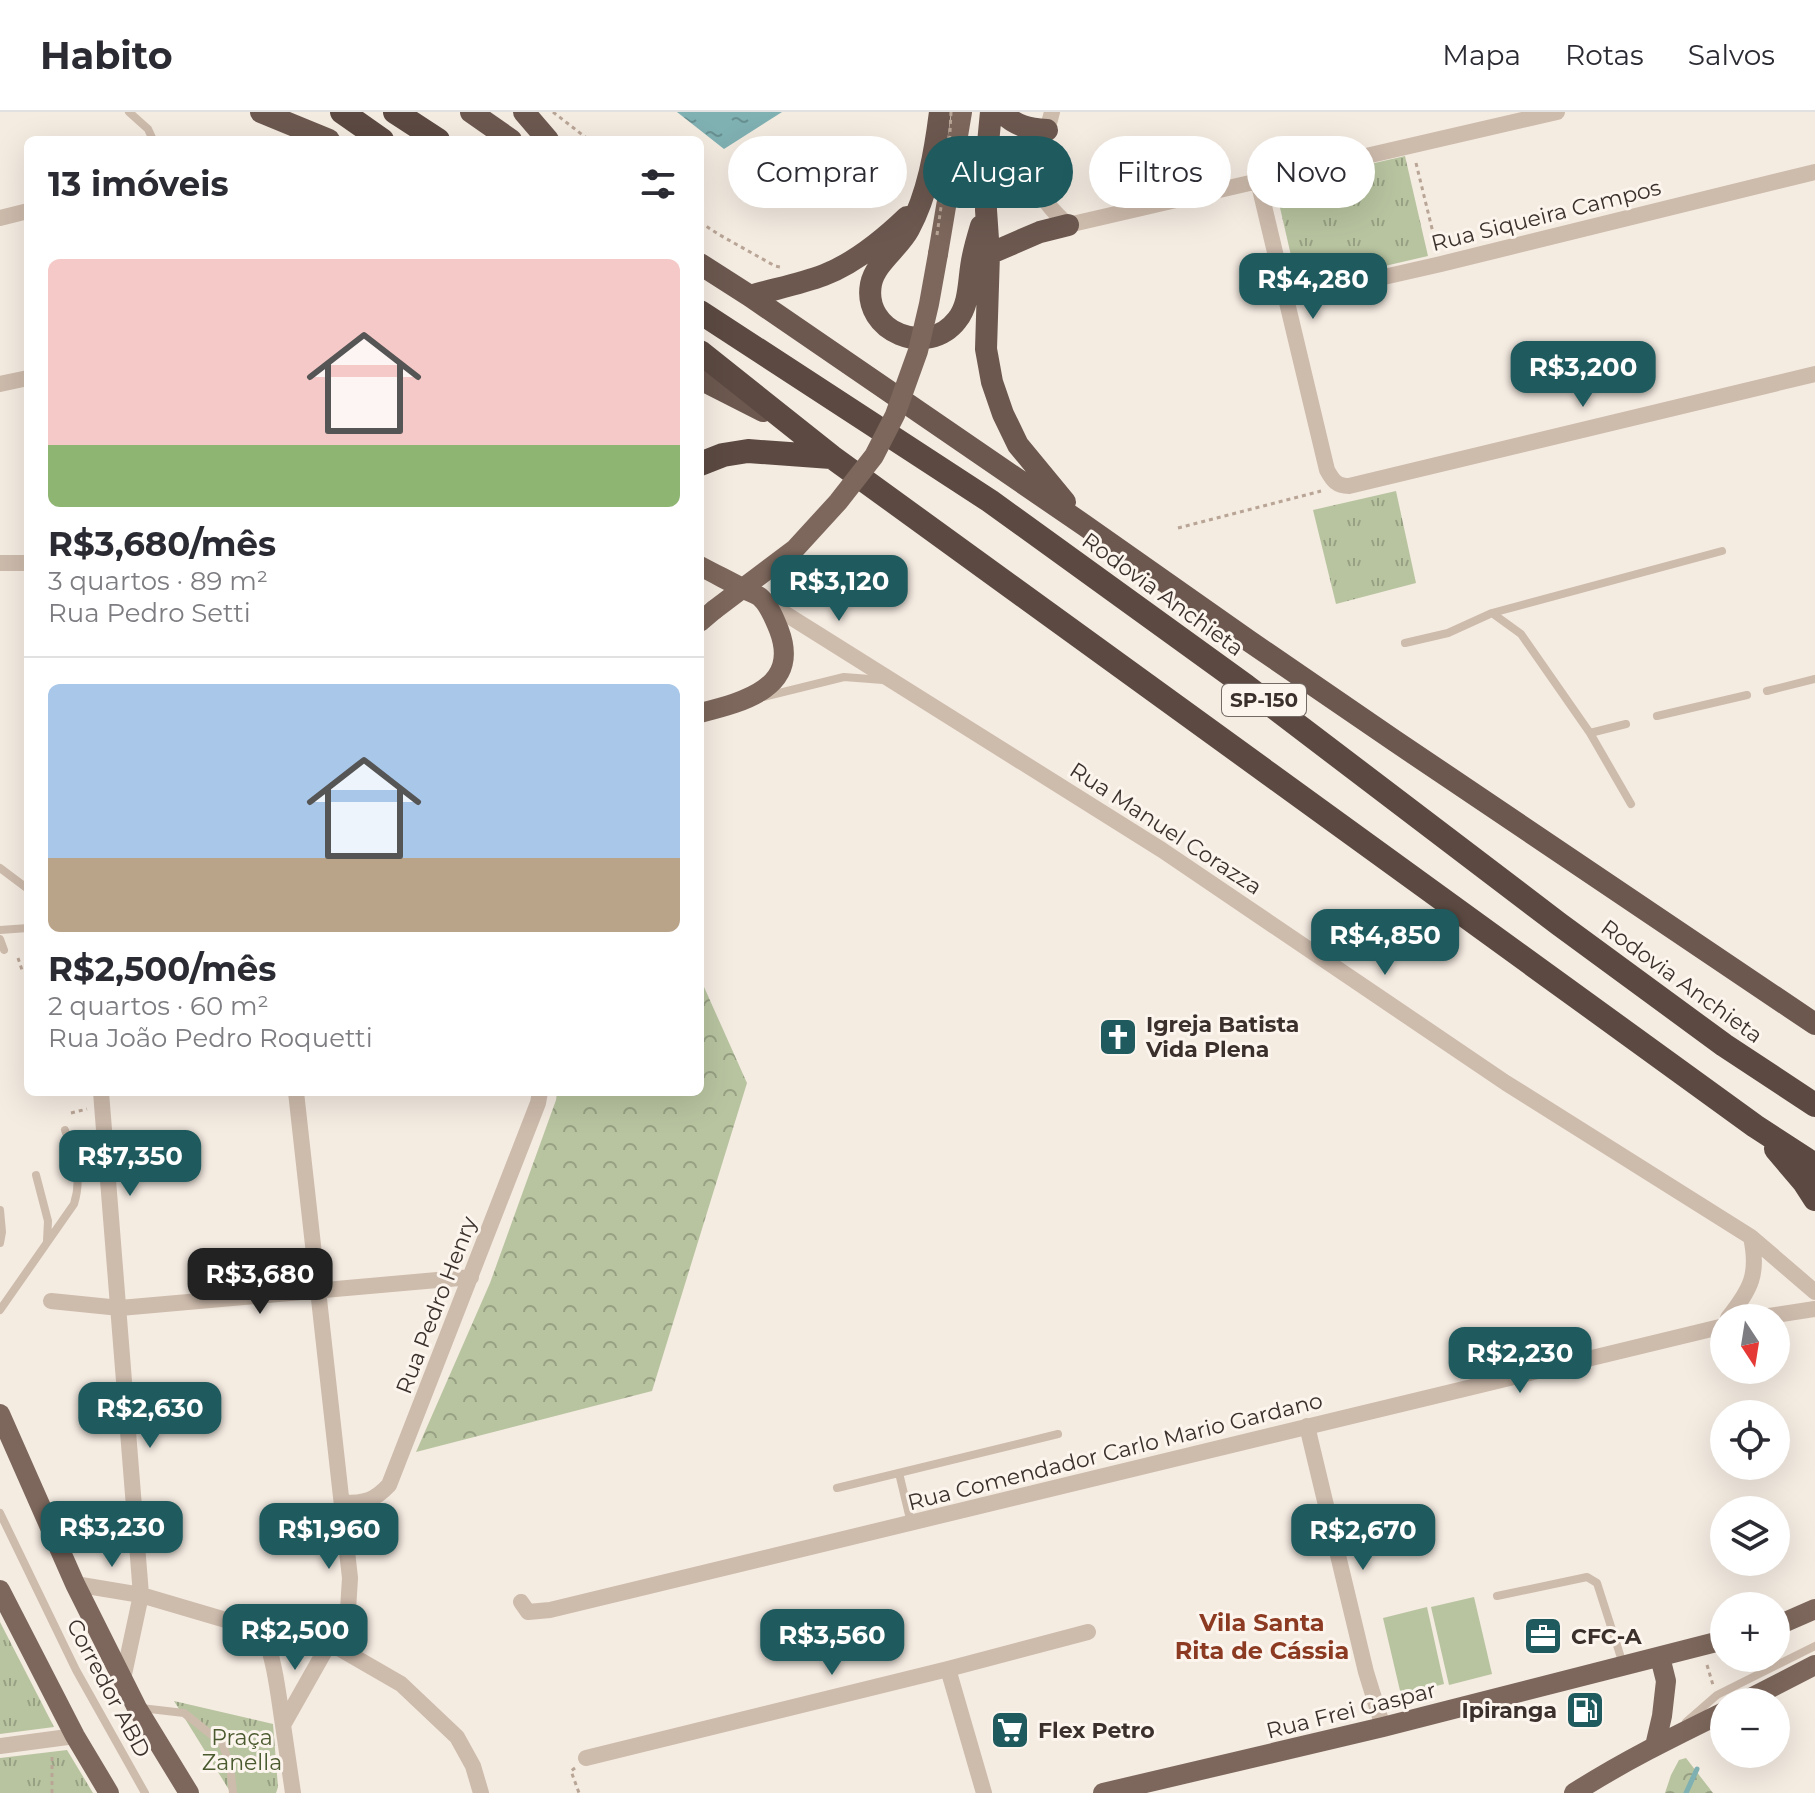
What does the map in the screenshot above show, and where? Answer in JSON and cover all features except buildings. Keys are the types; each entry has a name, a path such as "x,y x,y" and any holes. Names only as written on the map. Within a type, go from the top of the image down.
{"highway":[{"path":"261,112 321,136"},
{"path":"291,112 325,136"},
{"path":"342,112 376,136"},
{"path":"395,112 432,136"},
{"path":"471,112 505,136"},
{"path":"940,112 934,154 910,229 871,282 871,300 878,317 889,329 906,338 930,339 946,332 959,319 966,303 973,255 986,210"},
{"path":"989,136 991,112"},
{"path":"1001,112 1011,122 1032,129 1050,121"},
{"path":"750,296 825,275 851,261 880,242 919,205"},
{"path":"986,210 989,254 986,349 992,382 1018,445 1084,525"},
{"path":"989,254 1040,232 1068,225"},
{"name":"Rodovia Anchieta","path":"704,267 1395,741 1815,1024"},
{"name":"Rodovia Anchieta","path":"704,315 990,501 1246,686 1381,791 1724,1045 1815,1105"},
{"name":"SP-150","path":"704,355 832,457 1755,1126 1815,1165"},
{"name":"SP-150","path":"704,381 791,424"},
{"path":"704,462 723,455 748,451 832,457"},
{"path":"1781,1001 1815,1012"},
{"path":"1755,1126 1815,1199"}],"main road":[{"path":"707,616 795,549 874,456 895,415 918,351 929,304 962,112"},
{"path":"704,568 760,598 775,619 784,642 784,660 778,676 765,690 739,703 704,712"},
{"path":"0,1414 75,1584 137,1708 189,1793"},
{"path":"0,1590 75,1736 109,1793"},
{"path":"1790,1620 1815,1609"},
{"name":"Rua Frei Gaspar","path":"1103,1793 1383,1727 1710,1643"},
{"path":"1659,1743 1666,1681 1660,1657"},
{"path":"1770,1688 1815,1665"},
{"path":"1574,1793 1710,1710"}],"street":[{"path":"1375,154 1557,112"},
{"name":"Rua Siqueira Campos","path":"1287,299 1815,172"},
{"path":"1053,208 1068,225 1247,184"},
{"path":"1265,208 1327,470 1332,481 1340,486 1361,484 1815,374"},
{"path":"0,218 24,212"},
{"path":"0,384 24,379"},
{"path":"0,563 24,563"},
{"name":"Rua Manuel Corazza","path":"760,598 1162,850 1506,1083 1751,1237 1815,1292"},
{"path":"101,1096 141,1595 123,1679"},
{"path":"283,1725 348,1610 350,1578 296,1096"},
{"name":"Rua Pedro Henry","path":"343,1503 362,1503 378,1496 389,1485 539,1096"},
{"path":"1739,1304 1747,1294 1753,1274 1751,1237"},
{"path":"51,1301 120,1308 471,1277"},
{"path":"1790,1313 1815,1309"},
{"name":"Rua Comendador Carlo Mario Gardano","path":"521,1602 528,1612 550,1610 1710,1326"},
{"path":"1307,1426 1366,1672 1383,1727"},
{"path":"75,1584 141,1595 263,1631 330,1643 401,1684 457,1737 473,1766 481,1793"},
{"path":"263,1631 275,1672 293,1793"},
{"path":"586,1758 1088,1632"},
{"path":"948,1669 984,1793"},
{"path":"0,1746 75,1736"}],"lane":[{"path":"129,112 148,129 151,136"},
{"path":"1405,643 1448,633 1492,613 1722,551"},
{"path":"1492,613 1521,634 1590,733 1631,804"},
{"path":"739,703 844,677 896,682"},
{"path":"1767,691 1815,679"},
{"path":"1657,716 1747,695"},
{"path":"1590,733 1626,724"},
{"path":"0,868 24,886"},
{"path":"0,930 24,928"},
{"path":"0,939 4,950"},
{"path":"0,1310 74,1204 79,1188 78,1172 65,1130"},
{"path":"36,1175 48,1221 47,1243"},
{"path":"0,1210 0,1243"},
{"path":"837,1488 1058,1434"},
{"path":"899,1473 911,1524"},
{"name":"Corredor ABD","path":"0,1513 76,1670 145,1793"},
{"path":"1497,1596 1587,1577 1597,1583 1624,1665"},
{"path":"1746,1688 1815,1646"},
{"path":"137,1708 184,1713 222,1743 230,1765 233,1793"}],"path":[{"path":"553,112 584,136"},
{"path":"937,240 951,112"},
{"path":"1412,146 1441,264"},
{"path":"704,225 775,266 786,267"},
{"path":"1178,528 1340,486"},
{"path":"18,958 22,970"},
{"path":"71,1113 81,1110"},
{"path":"1702,1645 1716,1688"},
{"path":"52,1739 52,1793"}],"green space":[{"path":"1405,156 1428,256 1298,286 1280,208 1375,208 1375,163"},
{"path":"1396,491 1416,583 1336,604 1313,510"},
{"path":"704,987 747,1083 652,1391 416,1452 490,1283 556,1096 704,1096"},
{"path":"1474,1597 1492,1674 1449,1685 1431,1607"},
{"path":"1427,1607 1444,1684 1401,1695 1383,1618"},
{"path":"0,1622 54,1727 0,1734"},
{"name":"Praça Zanella","path":"174,1701 273,1724 276,1793 231,1793"},
{"path":"67,1750 93,1793 0,1793 0,1758"},
{"path":"1686,1758 1713,1793 1665,1793 1679,1760"}],"water":[{"path":"677,112 782,112 744,136 728,136 728,146 724,149"}],"waterway":[{"path":"1686,1793 1697,1769"}],"place":[{"name":"Igreja Batista Vida Plena","path":"1118,1037"},
{"name":"CFC-A","path":"1543,1636"},
{"name":"Ipiranga","path":"1585,1710"},
{"name":"Flex Petro","path":"1010,1730"}],"district":[{"name":"Vila Santa Rita de Cássia","path":"1262,1637"}]}
